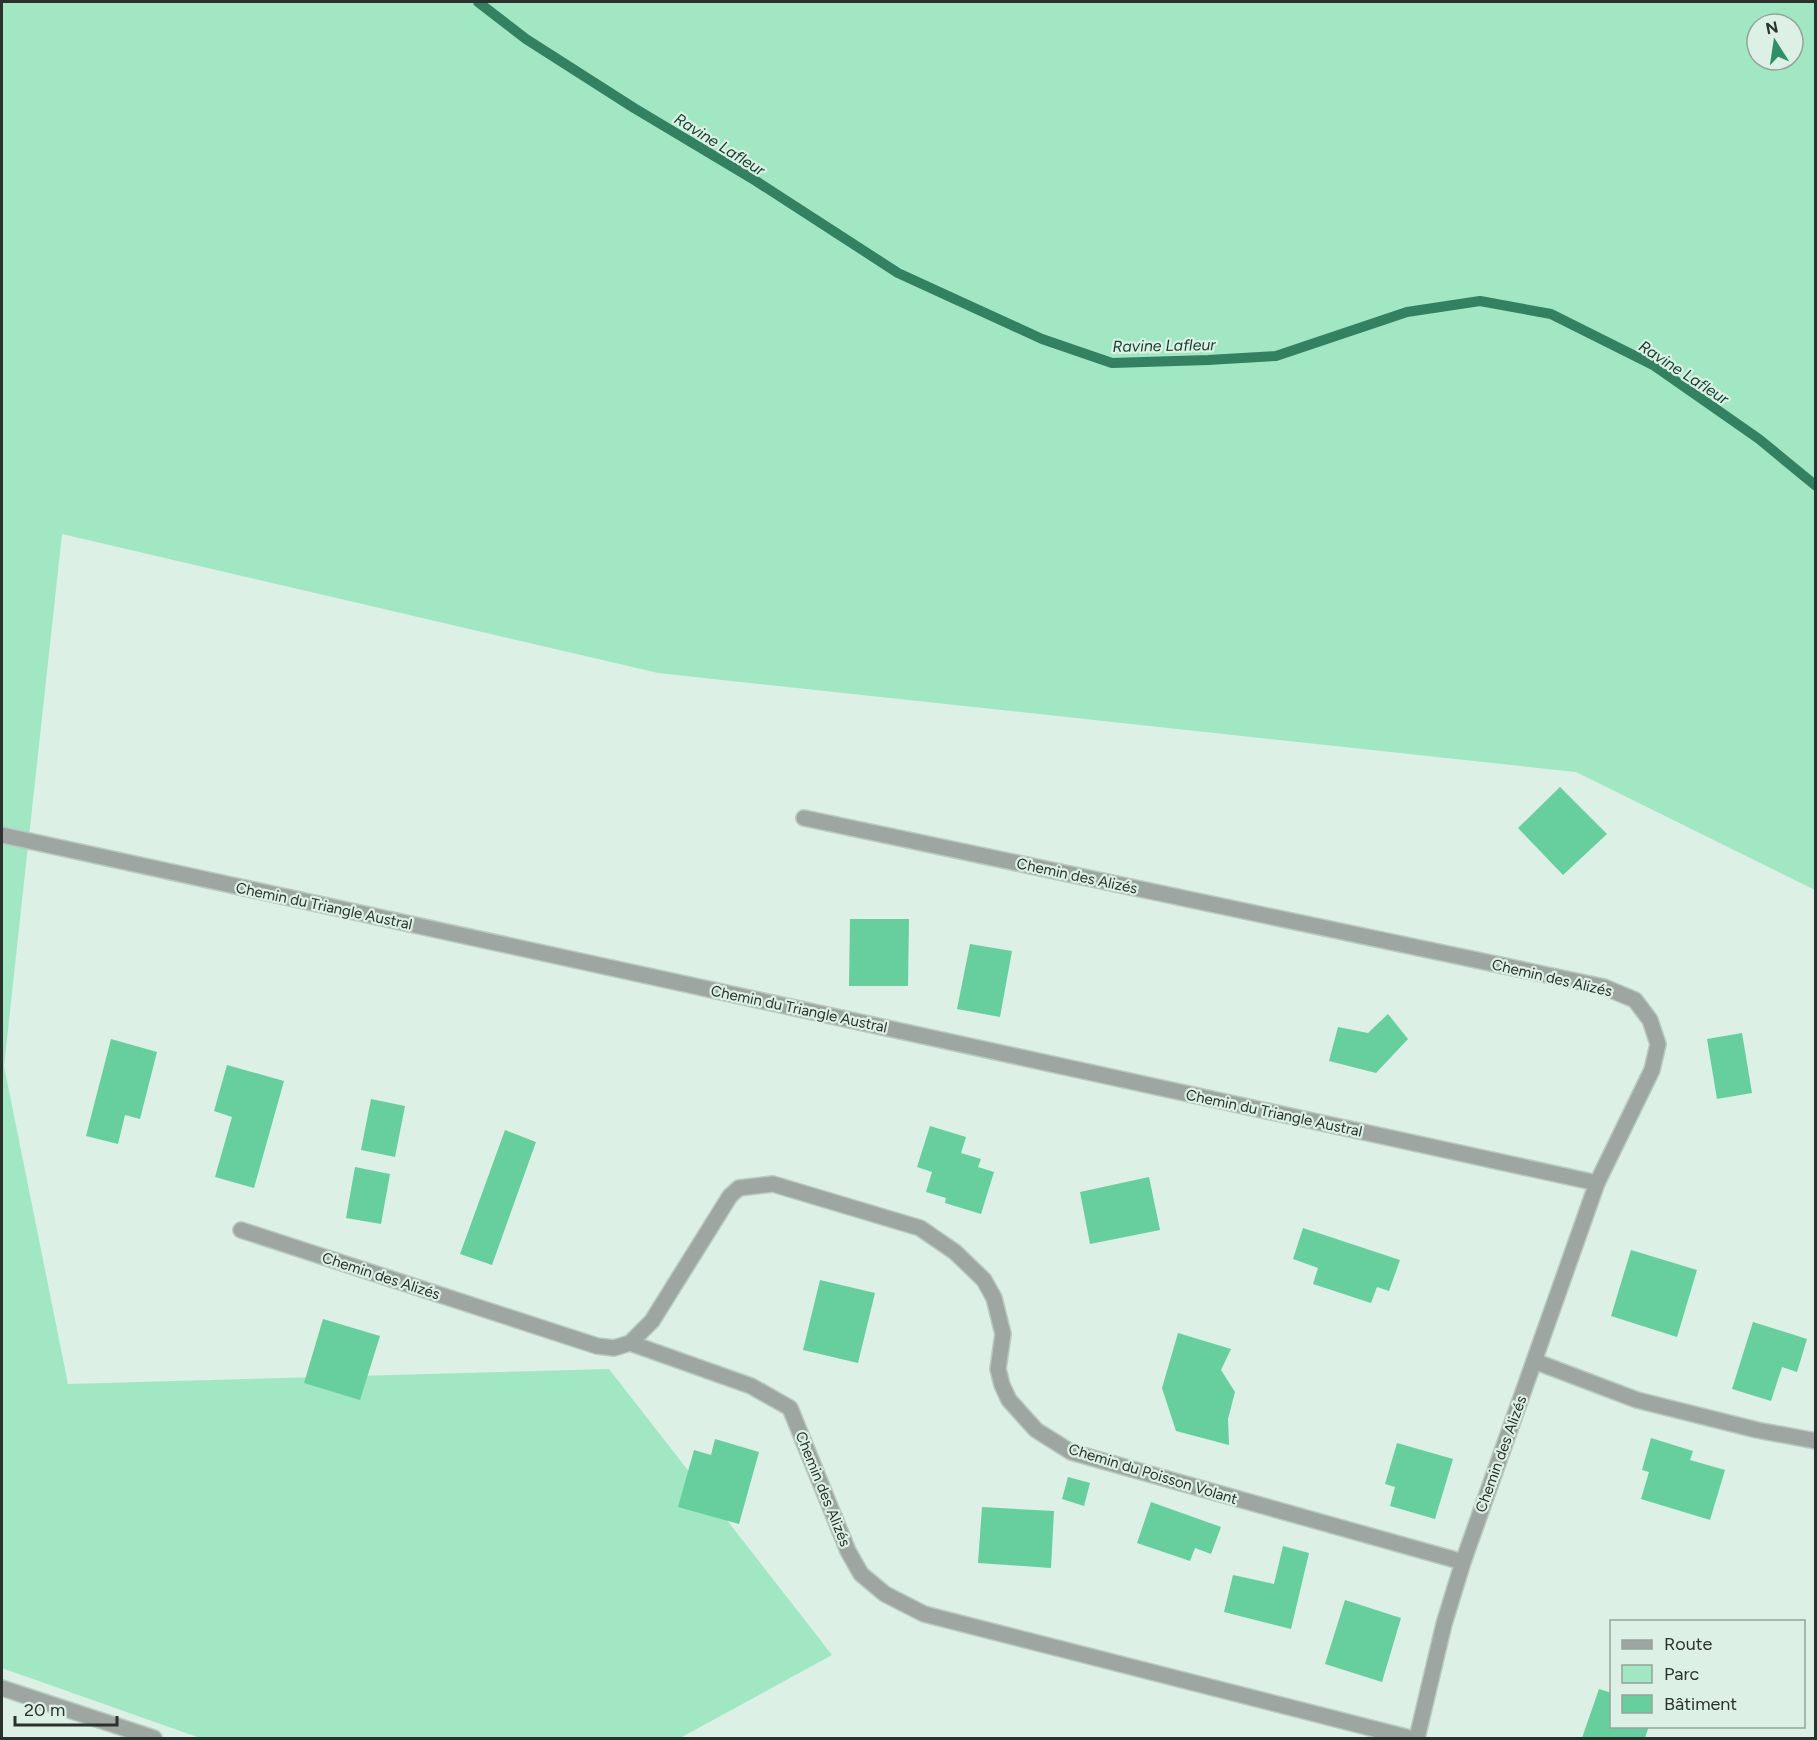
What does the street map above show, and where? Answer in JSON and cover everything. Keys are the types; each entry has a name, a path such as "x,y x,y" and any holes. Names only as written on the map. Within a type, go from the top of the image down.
{"street":[{"name":"Chemin des Alizés","path":"804,818 1604,987 1635,1000 1650,1020 1658,1044 1652,1070 1597,1183 1462,1562 1444,1624 1417,1738"},
{"name":"Chemin du Triangle Austral","path":"2,835 1597,1183"},
{"name":"Chemin du Poisson Volant","path":"630,1343 652,1321 729,1196 739,1188 773,1184 920,1228 955,1252 984,1280 994,1298 1004,1334 998,1369 1009,1400 1036,1430 1071,1452 1462,1562"},
{"name":"Chemin des Alizés","path":"241,1230 597,1346 614,1348 630,1343 752,1386 790,1408 848,1551 861,1574 895,1599 924,1614 1410,1738"},
{"path":"1534,1361 1637,1400 1757,1430 1815,1441"},
{"path":"2,1688 154,1738"}],"green space":[{"path":"2,2 1815,2 1815,890 1576,772 658,673 62,534 4,1066 68,1384 609,1369 832,1655 680,1738 200,1738 2,1668"}],"building":[{"path":"1560,787 1607,834 1563,875 1518,828"},
{"path":"850,919 909,919 908,986 849,986"},
{"path":"970,944 1012,951 1000,1017 957,1009"},
{"path":"1388,1014 1408,1039 1376,1073 1329,1061 1338,1027 1368,1033"},
{"path":"1742,1033 1752,1093 1717,1099 1707,1039"},
{"path":"111,1039 157,1052 140,1119 125,1115 118,1144 86,1136"},
{"path":"227,1065 284,1081 254,1188 215,1177 232,1117 214,1111"},
{"path":"371,1099 405,1106 395,1157 361,1150"},
{"path":"930,1126 966,1137 961,1153 981,1159 978,1167 994,1172 981,1214 945,1203 946,1198 926,1192 932,1172 917,1167"},
{"path":"505,1130 536,1142 492,1265 460,1254"},
{"path":"355,1167 390,1174 381,1224 346,1218"},
{"path":"1149,1177 1160,1230 1090,1244 1080,1192"},
{"path":"1303,1228 1400,1260 1389,1291 1377,1287 1371,1303 1313,1284 1318,1268 1293,1259"},
{"path":"1631,1250 1697,1270 1677,1337 1611,1316"},
{"path":"820,1280 875,1293 858,1363 803,1350"},
{"path":"323,1319 380,1336 360,1400 304,1383"},
{"path":"1753,1322 1807,1339 1797,1372 1782,1367 1771,1401 1732,1389"},
{"path":"1178,1333 1231,1349 1221,1370 1235,1392 1228,1419 1229,1445 1176,1431 1162,1388"},
{"path":"1651,1438 1693,1451 1690,1460 1725,1470 1710,1520 1641,1499 1649,1472 1642,1470"},
{"path":"715,1439 759,1452 739,1524 678,1507 694,1450 711,1455"},
{"path":"1397,1443 1453,1459 1435,1519 1390,1506 1395,1487 1385,1484"},
{"path":"1068,1477 1090,1483 1084,1506 1062,1499"},
{"path":"1151,1502 1221,1527 1211,1554 1195,1548 1190,1561 1137,1543"},
{"path":"982,1507 1054,1511 1051,1568 978,1563"},
{"path":"1283,1546 1309,1553 1291,1629 1224,1612 1233,1575 1274,1584"},
{"path":"1345,1600 1401,1618 1382,1682 1325,1664"},
{"path":"1599,1689 1610,1692 1610,1728 1648,1728 1645,1738 1582,1738"}],"waterway":[{"name":"Ravine Lafleur","path":"478,2 526,39 634,108 756,181 898,273 1042,339 1112,363 1208,360 1276,356 1407,312 1480,301 1551,314 1653,365 1759,439 1816,486"}]}
